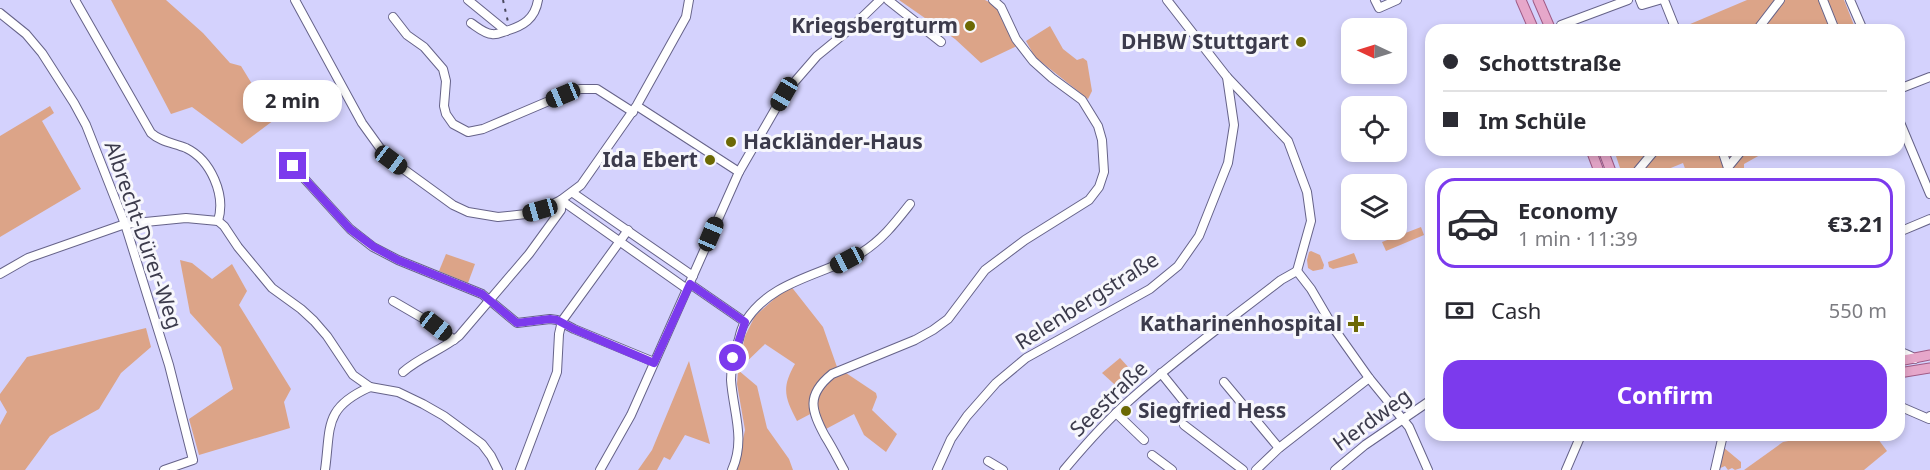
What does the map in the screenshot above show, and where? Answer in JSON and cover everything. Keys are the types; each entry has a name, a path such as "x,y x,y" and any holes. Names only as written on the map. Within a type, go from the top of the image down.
{"main road":[{"path":"1521,0 1531,24"},
{"path":"1538,0 1548,24"},
{"path":"1905,360 1930,355"},
{"path":"1905,373 1930,368"}],"street":[{"path":"75,0 151,133 157,138 187,148 203,159 218,192 221,213 218,221"},
{"path":"295,0 371,137 391,160 453,205 468,212 498,217 540,210 573,193 581,185 635,109 686,17 689,0"},
{"path":"468,0 506,31"},
{"path":"471,23 494,35 516,29 529,21 535,12 538,0"},
{"path":"600,470 631,415 739,172 784,94 817,56 880,0"},
{"path":"888,0 940,42"},
{"path":"844,470 814,414 814,399 823,381 832,374 915,340 948,319 985,270 1025,240 1089,200 1099,187 1104,172 1102,140 1098,126 1082,100 1033,61 1016,39 1009,21 993,0"},
{"path":"1167,0 1227,77 1288,141 1307,192 1311,221 1297,271 1369,378 1412,433 1428,470"},
{"path":"1377,4 1397,0"},
{"path":"1563,24 1628,0"},
{"path":"1640,0 1642,5 1659,0"},
{"path":"1664,0 1674,24"},
{"path":"1762,24 1780,0"},
{"path":"1823,0 1833,24"},
{"path":"1850,0 1860,24"},
{"name":"Albrecht-Dürer-Weg","path":"0,13 31,40 74,103 86,125 125,224 169,364 193,460 164,470"},
{"path":"393,17 407,35 424,47 443,69 446,81 444,106 446,114 453,124 468,132 483,129 580,89 597,89 635,109 739,172"},
{"name":"Relenbergstraße","path":"937,470 951,439 967,416 996,383 1026,358 1150,289 1178,266 1199,236 1228,163 1234,125 1227,77"},
{"path":"1905,87 1930,77"},
{"path":"1905,134 1930,194"},
{"path":"282,154 350,229 374,247 398,260 482,294 517,323 550,319 562,321 574,329 654,363"},
{"path":"1640,168 1650,156"},
{"path":"573,193 693,276"},
{"path":"561,200 745,322"},
{"path":"402,372 454,340 530,254 561,210 561,200"},
{"path":"732,470 739,441 732,369 736,347 745,322 763,302 787,284 833,268 877,242 910,204"},
{"path":"0,274 28,258 125,224 186,219 218,221 272,288 314,321 353,375 370,387 398,392 444,416 482,444 498,470"},
{"path":"1905,229 1930,219"},
{"path":"520,470 557,372 562,321 628,230"},
{"name":"Seestraße","path":"1064,470 1116,413 1161,373 1281,280 1297,271"},
{"path":"393,301 436,326 454,340"},
{"path":"1905,354 1911,355 1915,359"},
{"path":"1161,373 1186,404"},
{"path":"1256,470 1279,448 1369,378"},
{"path":"1224,382 1279,448"},
{"path":"325,470 329,425 335,414 351,396 370,387"},
{"name":"Herdweg","path":"1335,470 1365,445 1425,404"},
{"path":"1905,408 1930,418"},
{"path":"1116,413 1144,440"},
{"path":"1184,425 1243,470"},
{"path":"1566,470 1578,441"},
{"path":"1715,470 1722,441"},
{"path":"1152,455 1172,470"},
{"path":"988,461 1004,470"}],"shaded area":[{"path":"111,0 166,0 203,33 230,63 241,66 274,120 242,144 192,107 171,114"},
{"path":"899,0 985,0 996,8 1017,46 981,63 955,39"},
{"path":"1747,0 1844,0 1854,24 1690,24"},
{"path":"1050,26 1063,49 1077,60 1083,58 1087,61 1092,91 1088,99 1035,57 1026,41"},
{"path":"50,106 54,113 42,121 81,189 0,237 0,136"},
{"path":"1616,156 1758,156 1744,164 1744,168 1685,168 1683,163 1671,168 1620,168"},
{"path":"1421,227 1424,235 1386,251 1382,242 1407,240 1407,232"},
{"path":"1311,251 1320,255 1324,265 1323,269 1313,271 1308,268 1307,260"},
{"path":"1354,253 1358,263 1333,269 1329,267 1328,262"},
{"path":"446,254 475,264 468,283 439,271"},
{"path":"180,260 192,263 212,279 232,264 247,291 239,305 291,389 284,402 290,428 199,455 189,419 233,389 221,347 190,313"},
{"path":"790,285 823,327 837,367 876,393 877,397 872,410 897,434 886,452 864,435 854,414 826,429 816,411 797,421 786,393 788,380 795,364 765,344 738,370 745,336 755,316"},
{"path":"146,328 151,347 121,373 99,409 50,436 25,470 0,470 0,425 7,412 0,400 0,394 27,357"},
{"path":"1120,358 1140,380 1124,393 1102,373"},
{"path":"689,361 710,444 685,435 670,460 664,457 657,470 638,470 652,450"},
{"path":"738,370 757,386 767,428 789,459 793,470 736,470 745,430 737,384"},
{"path":"1880,441 1887,451 1864,470 1744,470 1783,442"},
{"path":"1723,447 1741,462 1741,468 1728,470 1725,466 1718,469"}],"railway":[{"path":"503,0 508,22"}],"place":[{"name":"Kriegsbergturm","path":"970,26"},
{"name":"DHBW Stuttgart","path":"1301,42"},
{"name":"Hackländer-Haus","path":"731,142"},
{"name":"Ida Ebert","path":"710,160"},
{"name":"Katharinenhospital","path":"1356,324"},
{"name":"Siegfried Hess","path":"1126,411"}],"route":[{"path":"293,166 350,229 374,247 398,260 482,294 517,323 550,319 562,321 574,329 654,363 690,284 745,322 733,358"}]}
